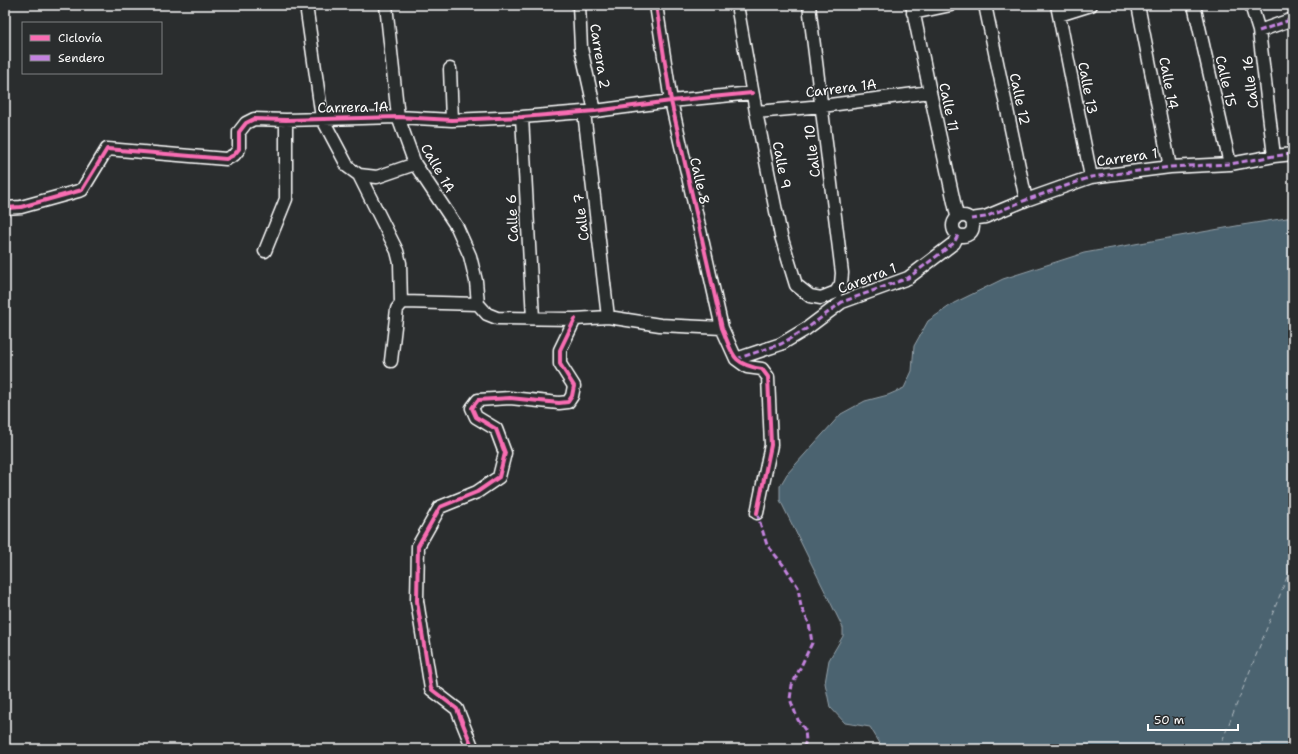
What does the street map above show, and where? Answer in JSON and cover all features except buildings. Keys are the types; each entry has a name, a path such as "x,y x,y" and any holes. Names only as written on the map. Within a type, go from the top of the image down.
{"street":[{"name":"Carrera 1A","path":"306,5 322,118"},
{"name":"Calle 1A","path":"386,5 398,117 415,164 457,227 468,251 476,281 478,304"},
{"name":"Carrera 2","path":"579,5 581,48 589,112"},
{"name":"Calle 8","path":"656,5 671,101 722,328 736,359"},
{"name":"Calle 9","path":"737,5 752,93 781,236 796,285 810,296 821,298 836,292"},
{"name":"Calle 10","path":"809,5 842,273 841,284 836,292"},
{"path":"913,9 951,5"},
{"name":"Calle 12","path":"985,5 1026,200"},
{"path":"1058,10 1091,5"},
{"name":"Calle 14","path":"1138,5 1170,167"},
{"name":"Calle 15","path":"1194,5 1230,164"},
{"name":"Calle 16","path":"1251,5 1259,31 1274,156"},
{"name":"Calle 11","path":"913,9 958,216"},
{"name":"Calle 13","path":"1058,10 1091,177"},
{"path":"1259,31 1293,19"},
{"path":"450,69 452,120"},
{"name":"Carrera 1A","path":"756,112 822,106 930,92"},
{"name":"Carrera 1A","path":"5,208 21,207 82,190 107,149 226,159 234,155 239,149 239,132 246,124 254,119 286,120 398,117 452,120 522,117 589,112 671,101 752,93"},
{"name":"Calle 7","path":"589,112 608,317"},
{"name":"Calle 6","path":"522,117 533,318"},
{"path":"322,118 348,167 359,175 397,250 400,264 400,304 397,309 391,361"},
{"path":"265,251 286,199 286,120"},
{"name":"Carrera 1","path":"971,219 985,217 1026,200 1091,177 1170,167 1230,164 1293,154"},
{"path":"359,175 377,177 415,164"},
{"path":"958,216 966,216 971,219 973,225 971,232 965,236 958,235 953,230 952,227 954,220 958,216"},
{"name":"Carerra 1","path":"736,359 781,344 806,329 842,302 908,278 954,243 958,235"},
{"path":"400,304 405,302 478,304 487,314 498,318 575,319 608,317 660,325 722,328"},
{"path":"473,749 457,709 431,688 417,601 418,546 440,507 477,492 499,477 505,453 496,429 476,417 472,408 478,400 510,398 559,403 568,402 572,396 574,386 560,364 560,350 575,319"},
{"path":"736,359 747,367 762,369 768,377 771,445 757,513"}],"water":[{"path":"1293,217 1293,749 880,749 881,745 870,727 845,723 830,707 825,683 829,660 843,636 843,628 780,500 780,486 787,474 841,414 865,401 888,395 904,388 912,371 914,346 928,321 954,303 1003,279 1084,253"}],"ferry route":[{"path":"1219,749 1293,562"}],"marked path":[{"path":"1259,31 1293,19"},
{"path":"971,219 985,217 1026,200 1091,177 1170,167 1230,164 1293,154"},
{"path":"736,359 781,344 806,329 842,302 908,278 954,243 958,235"},
{"path":"757,513 767,545 785,567 798,587 801,607 809,623 812,643 792,685 790,699 798,720 805,730 806,741 803,749"}],"cycle path":[{"path":"656,5 671,101 722,328 734,356 744,364 762,369 768,377 771,445 757,513"},
{"path":"5,208 21,207 82,190 107,149 226,159 234,155 239,149 239,132 246,123 254,119 286,120 398,117 452,120 522,117 595,111 671,101 752,93"},
{"path":"473,749 457,709 431,689 417,601 418,546 440,507 477,492 499,477 505,453 496,429 476,417 472,408 478,400 510,398 559,403 568,402 572,396 574,386 560,364 560,350 575,319"}]}
